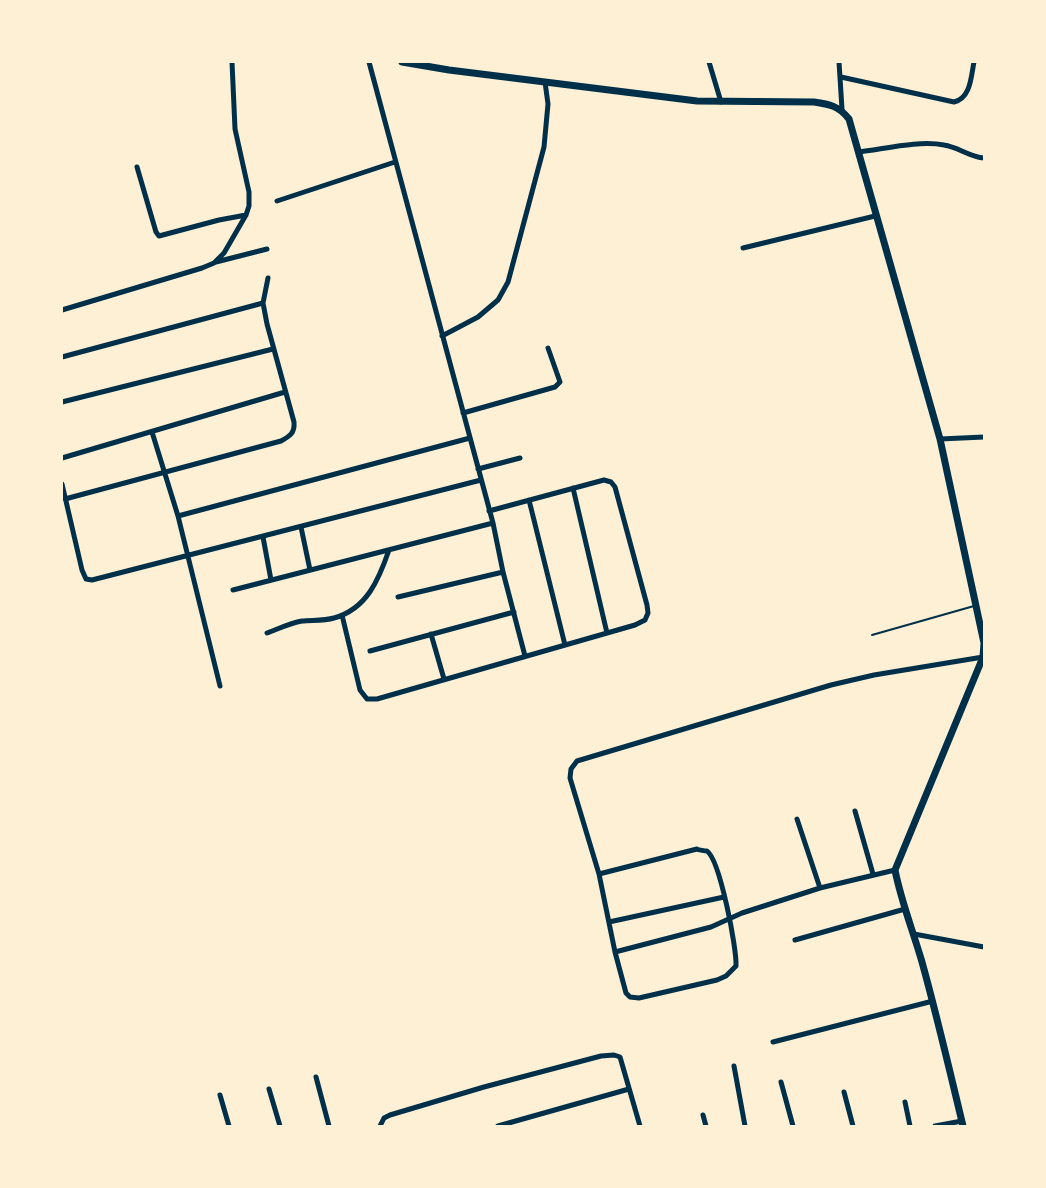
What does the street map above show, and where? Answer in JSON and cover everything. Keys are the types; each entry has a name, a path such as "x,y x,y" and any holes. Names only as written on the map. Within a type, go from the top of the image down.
{"street":[{"path":"214,263 224,253 246,215 249,192 235,129 232,62"},
{"path":"369,62 493,523 525,656"},
{"path":"402,62 449,66 545,82 697,101 830,104 842,109 849,119 940,439 984,642 983,657 895,870 899,892 914,934 933,1001 963,1124 935,1126"},
{"path":"709,62 721,102"},
{"path":"839,62 842,109"},
{"path":"841,77 954,102 960,100 967,92 974,62"},
{"path":"442,336 491,306 498,300 508,282 544,147 548,104 545,82"},
{"path":"858,152 934,143 954,147 977,158 984,158"},
{"path":"277,201 395,162"},
{"path":"137,167 159,236 246,215"},
{"path":"743,248 875,216"},
{"path":"62,310 267,249"},
{"path":"65,499 281,441 290,435 295,429 294,422 273,349 263,303 268,278"},
{"path":"62,357 263,303"},
{"path":"463,413 555,387 560,382 559,376 548,348"},
{"path":"62,402 273,349"},
{"path":"62,458 285,392"},
{"path":"152,432 162,472 178,516 220,686"},
{"path":"940,439 984,437"},
{"path":"178,516 470,438"},
{"path":"478,469 520,458"},
{"path":"62,484 81,570 87,579 92,580 481,480"},
{"path":"342,615 360,690 367,699 377,699 645,620 648,605 615,487 604,480 489,511"},
{"path":"573,489 607,633"},
{"path":"529,500 565,645"},
{"path":"233,590 493,523"},
{"path":"301,527 310,570"},
{"path":"262,537 271,580"},
{"path":"267,633 296,623 328,620 342,615 363,601 373,590 389,550"},
{"path":"398,597 503,572"},
{"path":"370,651 513,612"},
{"path":"431,634 444,679"},
{"path":"599,874 697,849 706,851 712,858 724,897 737,954 736,966 726,976 639,998 630,997 624,987 599,874 570,777 571,769 577,761 831,685 874,675 983,657"},
{"path":"976,673 984,675"},
{"path":"855,811 873,874"},
{"path":"797,819 820,888"},
{"path":"615,952 711,927 730,918 820,888 895,870"},
{"path":"609,922 724,897"},
{"path":"795,940 906,909"},
{"path":"914,934 983,946 984,937"},
{"path":"773,1042 933,1001"},
{"path":"380,1126 384,1118 390,1115 484,1087 601,1056 614,1055 620,1057 640,1126"},
{"path":"734,1066 745,1126"},
{"path":"316,1077 329,1126"},
{"path":"781,1082 793,1126"},
{"path":"269,1089 280,1126"},
{"path":"498,1126 629,1089"},
{"path":"844,1092 853,1126"},
{"path":"220,1095 228,1126"},
{"path":"905,1102 910,1126"},
{"path":"703,1115 706,1126"}],"lane":[{"path":"872,635 977,605"}]}
